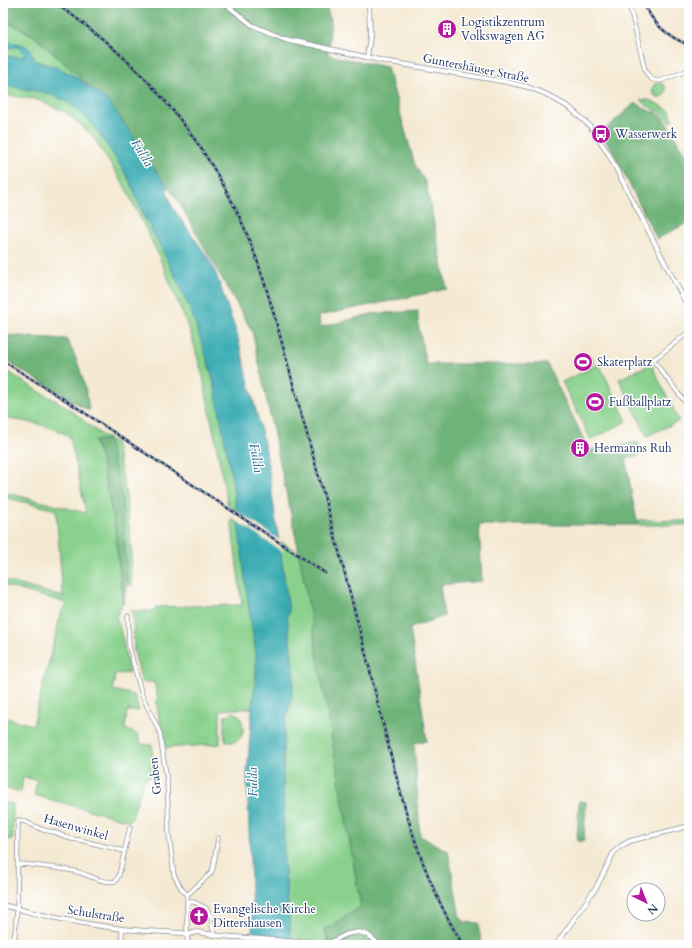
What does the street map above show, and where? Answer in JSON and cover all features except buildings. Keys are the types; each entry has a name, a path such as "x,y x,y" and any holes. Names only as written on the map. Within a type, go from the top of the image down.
{"street":[{"name":"Guntershäuser Straße","path":"224,3 252,25 276,36 331,50 521,85 546,94 570,108 590,126 608,153 689,309"},
{"path":"367,57 370,36 369,3"},
{"path":"629,3 645,70 650,79 655,81 660,80 689,70"},
{"path":"689,332 653,360 689,407"},
{"name":"Graben","path":"128,616 130,646 137,677 142,695 160,733 167,780 169,835 174,876 187,895"},
{"name":"Hasenwinkel","path":"15,945 18,820 71,839 124,851"},
{"path":"556,945 597,886 614,852 630,841 689,826"},
{"path":"18,864 75,871 91,876 101,882 116,881 118,879 130,827"},
{"path":"188,945 187,895 211,873 218,838"},
{"path":"187,902 194,902 206,908 211,916 215,935"},
{"name":"Schulstraße","path":"3,904 17,909 64,919 122,929 183,933 187,935 197,932 225,936 327,944 347,934 359,932 372,938 380,945"},
{"path":"122,929 122,945"}],"green space":[{"path":"3,3 327,3 328,13 331,20 328,55 387,67 415,165 426,183 447,289 318,316 321,327 371,314 418,311 418,323 426,364 547,364 589,450 627,443 639,443 642,454 626,459 638,525 479,525 482,581 440,585 444,616 410,628 427,741 414,743 420,836 448,851 460,917 465,922 479,923 479,932 483,945 446,945 443,942 429,945 329,945 325,930 361,907 299,553 252,331 178,201 102,97 33,35 3,20"},
{"path":"3,20 33,35 93,89 73,75 34,60 30,50 27,47 3,40"},
{"path":"14,46 18,47 24,54 23,57 3,56 3,49"},
{"path":"659,83 664,85 666,90 664,95 659,97 654,95 652,90 654,85"},
{"path":"3,85 32,89 60,98 69,103 85,116 100,133 125,172 145,218 169,263 191,311 199,334 220,410 236,511 228,506 203,377 191,334 159,256 124,185 91,134 65,112 35,99 3,95"},
{"path":"640,100 654,102 670,111 673,120 669,122 659,111 644,104"},
{"path":"634,104 638,104 649,111 657,112 663,118 689,160 689,222 657,239 611,148 602,136 602,132"},
{"path":"3,335 66,339 81,374 89,411 3,359"},
{"name":"Skaterplatz","path":"586,355 591,357 593,361 592,364 580,369 577,367 574,360 577,357"},
{"name":"Fußballplatz","path":"599,364 627,421 591,440 562,382"},
{"name":"Fußballplatz","path":"651,364 679,421 647,436 619,379"},
{"path":"3,368 75,413 97,431 115,442 126,495 131,548 131,587 127,581 122,497 116,471 94,441 101,460 119,553 123,603 116,617 122,637 129,673 115,674 113,690 134,695 139,711 127,711 125,729 138,735 141,744 152,745 154,776 145,778 129,821 34,795 37,780 23,777 21,792 3,788 3,717 33,725 61,613 66,603 3,585 3,580 63,597 56,510 3,497 3,492 86,513 70,437 46,426 3,418"},
{"path":"108,439 122,497 127,581 123,603 114,522 101,460 94,441"},
{"path":"231,519 238,522 256,653 256,677 252,708 220,710 220,744 166,748 157,706 156,700 158,699 154,682 142,682 134,651 133,617 131,611 154,611 156,607 242,605"},
{"path":"637,520 689,521 689,525 638,525"},
{"path":"279,540 299,553 361,907 325,930 329,945 291,938 284,859 283,755 285,724 294,674 287,616 289,612"},
{"path":"234,712 239,715 243,724 243,732 239,740 230,742 226,741 224,735 225,716"},
{"path":"579,801 586,802 584,841 577,841"},
{"path":"3,802 13,804 13,839 8,839 3,856"}],"water":[{"name":"Fulda","path":"3,40 24,45 30,50 34,60 73,75 109,102 167,186 167,192 173,208 207,256 215,271 237,334 266,451 289,612 287,616 294,674 292,696 285,724 283,755 284,859 291,938 293,945 253,945 247,774 256,677 256,653 250,618 234,491 213,377 191,311 162,249 146,220 130,181 90,121 76,108 64,100 43,92 3,85 3,56 23,57 24,54 18,47 3,49"}],"pier":[{"path":"234,509 281,541 283,552 235,520"}],"railway":[{"path":"55,3 89,28 120,55 150,84 177,115 201,148 241,221 264,280 276,322 349,589 408,820 432,884 446,915 463,945"},
{"path":"644,3 651,17 656,23 674,38 689,45"},
{"path":"3,361 73,405 325,573"}],"place":[{"name":"Logistikzentrum Volkswagen AG","path":"447,29"},
{"name":"Wasserwerk","path":"601,134"},
{"name":"Skaterplatz","path":"583,362"},
{"name":"Fußballplatz","path":"595,402"},
{"name":"Hermanns Ruh","path":"580,448"},
{"name":"Evangelische Kirche Dittershausen","path":"199,916"}]}
